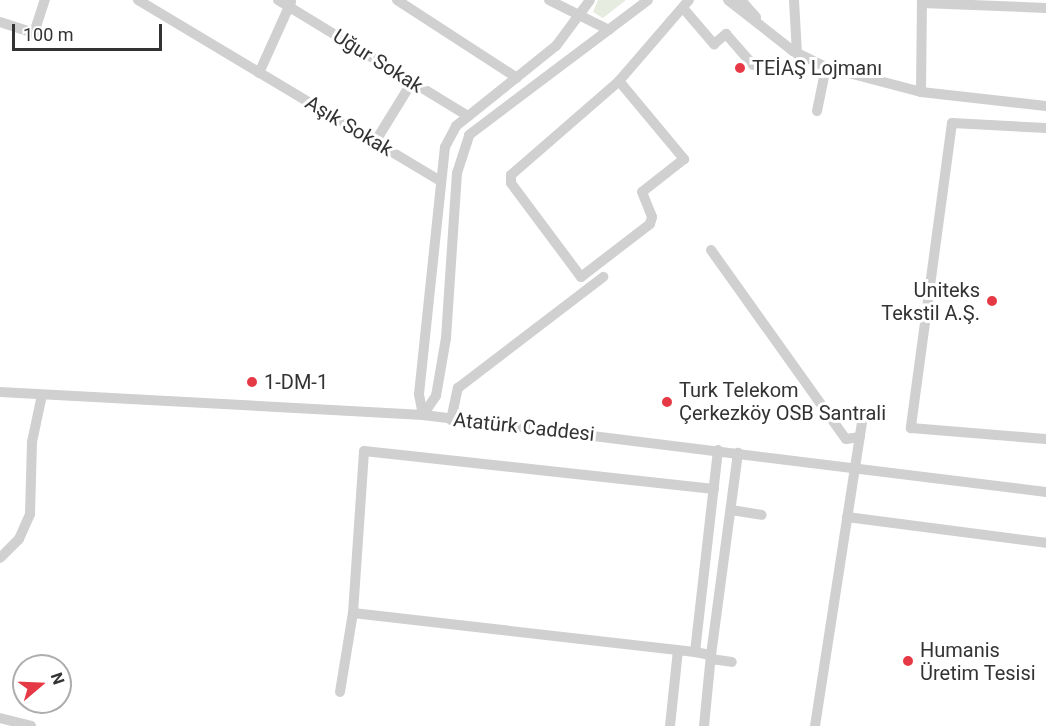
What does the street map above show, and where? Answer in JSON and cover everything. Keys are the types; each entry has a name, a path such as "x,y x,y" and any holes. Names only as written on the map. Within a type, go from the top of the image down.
{"street":[{"path":"0,21 34,33 45,0"},
{"name":"Aşık Sokak","path":"138,0 440,180"},
{"name":"Uğur Sokak","path":"278,0 290,3 468,116"},
{"path":"397,0 413,4 517,78"},
{"path":"549,0 609,30"},
{"path":"423,415 419,394 436,267 440,180 445,147 468,116 556,46 590,0"},
{"path":"423,415 436,396 446,338 462,150 469,135 648,0"},
{"path":"728,0 797,54 826,68 921,92 1046,106"},
{"path":"741,0 769,34"},
{"path":"794,0 797,54"},
{"path":"921,92 922,1 1046,8"},
{"path":"259,73 290,3"},
{"path":"619,81 684,159 642,192 652,217 650,224 581,277 511,183 511,175 619,81 686,4 714,44 726,34 753,65"},
{"path":"817,111 826,68"},
{"path":"375,142 412,82"},
{"path":"1046,128 952,123 911,428 1046,440"},
{"path":"711,250 846,438 860,437"},
{"path":"452,420 458,388 603,278"},
{"name":"Atatürk Caddesi","path":"0,392 423,415 1046,492"},
{"path":"0,558 19,539 30,514 32,442 42,395"},
{"path":"815,726 862,424"},
{"path":"695,652 718,450"},
{"path":"340,692 353,613 364,451 714,489"},
{"path":"704,726 738,453"},
{"path":"730,510 762,515"},
{"path":"847,517 1046,543"},
{"path":"353,613 695,652 732,663"},
{"path":"670,726 678,650"},
{"path":"0,718 31,726"}],"shaded area":[{"path":"598,0 626,0 603,18 593,12"}],"place":[{"name":"TEİAŞ Lojmanı","path":"740,68"},
{"name":"Uniteks Tekstil A.Ş.","path":"992,301"},
{"name":"1-DM-1","path":"252,382"},
{"name":"Turk Telekom Çerkezköy OSB Santrali","path":"667,402"},
{"name":"Humanis Üretim Tesisi","path":"908,661"}]}
